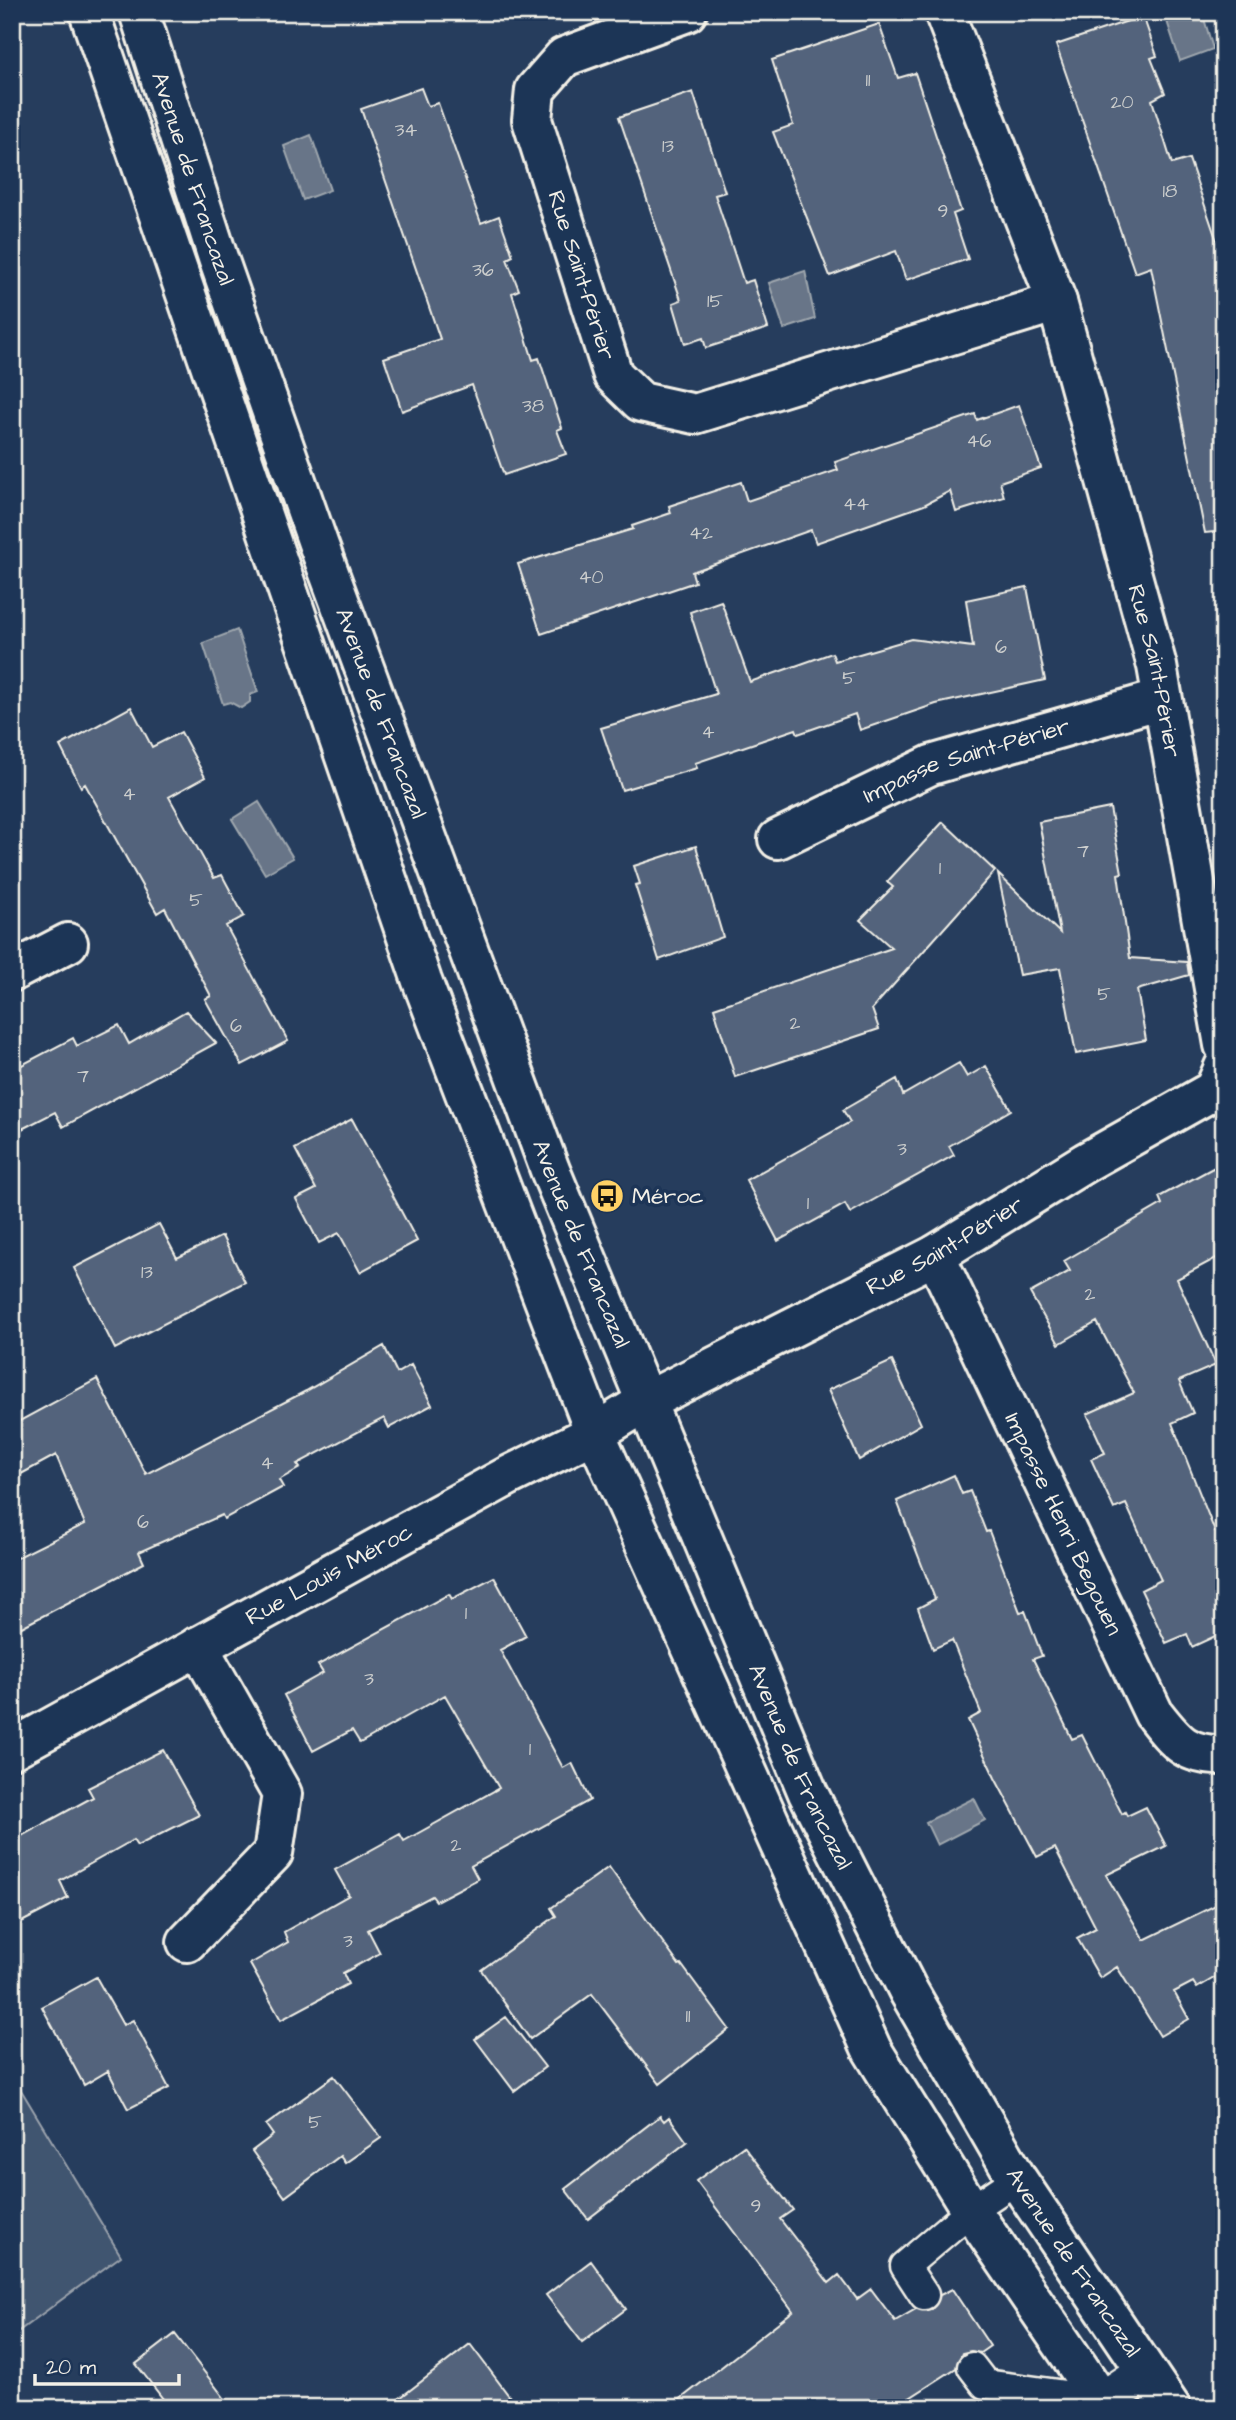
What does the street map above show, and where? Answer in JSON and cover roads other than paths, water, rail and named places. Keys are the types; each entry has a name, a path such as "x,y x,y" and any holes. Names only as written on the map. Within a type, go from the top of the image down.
{"main road":[{"name":"Avenue de Francazal","path":"89,12 422,981 595,1433 872,2050 971,2210 1100,2405"},
{"name":"Avenue de Francazal","path":"139,12 218,258 319,546 550,1170 808,1793 909,1992 1017,2179 1171,2408"},
{"name":"Rue Saint-Périer","path":"687,12 564,57 535,90 532,120 613,375 641,402 695,414 1057,302"},
{"name":"Rue Saint-Périer","path":"944,12 1057,302 1157,667 1224,1045"},
{"name":"Impasse Saint-Périer","path":"778,839 931,765 1162,699"},
{"path":"12,972 68,943"},
{"name":"Rue Saint-Périer","path":"647,1401 935,1255 1086,1163 1214,1090 1224,1067"},
{"name":"Impasse Henri Begouen","path":"935,1255 1154,1713 1177,1743 1202,1755 1224,1755"},
{"name":"Rue Louis Méroc","path":"12,1749 508,1476 595,1433 647,1401"},
{"path":"187,1942 273,1853 282,1794 198,1646"},
{"path":"1100,2405 1146,2372"}],"lane":[{"path":"924,2295 905,2266 971,2210 1017,2179"},
{"path":"972,2367 985,2384 1100,2405"}],"place":[{"name":"Méroc","path":"607,1196"}]}
